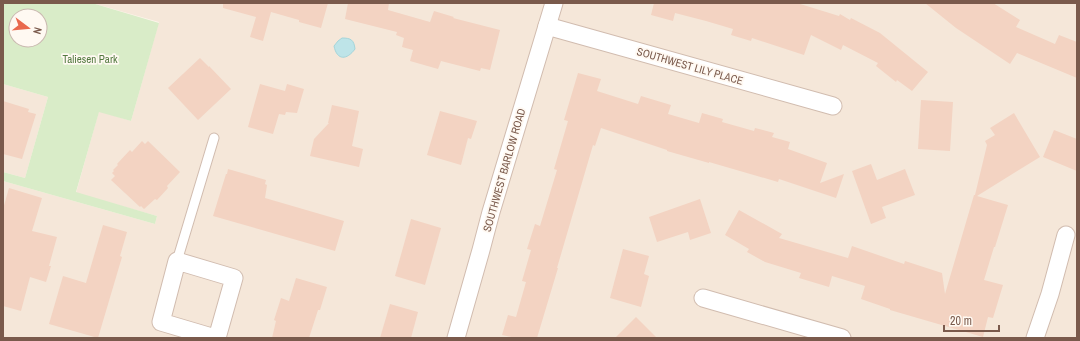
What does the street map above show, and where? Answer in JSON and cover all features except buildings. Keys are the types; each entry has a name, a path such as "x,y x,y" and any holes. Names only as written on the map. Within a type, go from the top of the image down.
{"street":[{"name":"SOUTHWEST BARLOW ROAD","path":"456,338 491,212 553,3"},
{"name":"SOUTHWEST LILY PLACE","path":"547,26 833,106"},
{"path":"1035,338 1050,294 1066,236"},
{"path":"177,261 234,278 216,338 190,334 161,322 177,261"},
{"path":"703,298 842,338"}],"lane":[{"path":"177,261 214,138"}],"shaded area":[{"path":"92,3 1077,3 1077,338 3,338 3,181 155,224 157,216 76,193 99,111 131,121 159,22"},
{"path":"3,84 48,97 25,178 3,172"}],"green space":[{"name":"Taliesen Park","path":"3,3 92,3 159,23 131,121 99,112 76,192 157,216 155,224 3,181 3,172 25,178 48,97 3,84"}],"water":[{"path":"342,38 348,38 354,43 355,49 346,57 340,56 335,51 334,46"}]}
